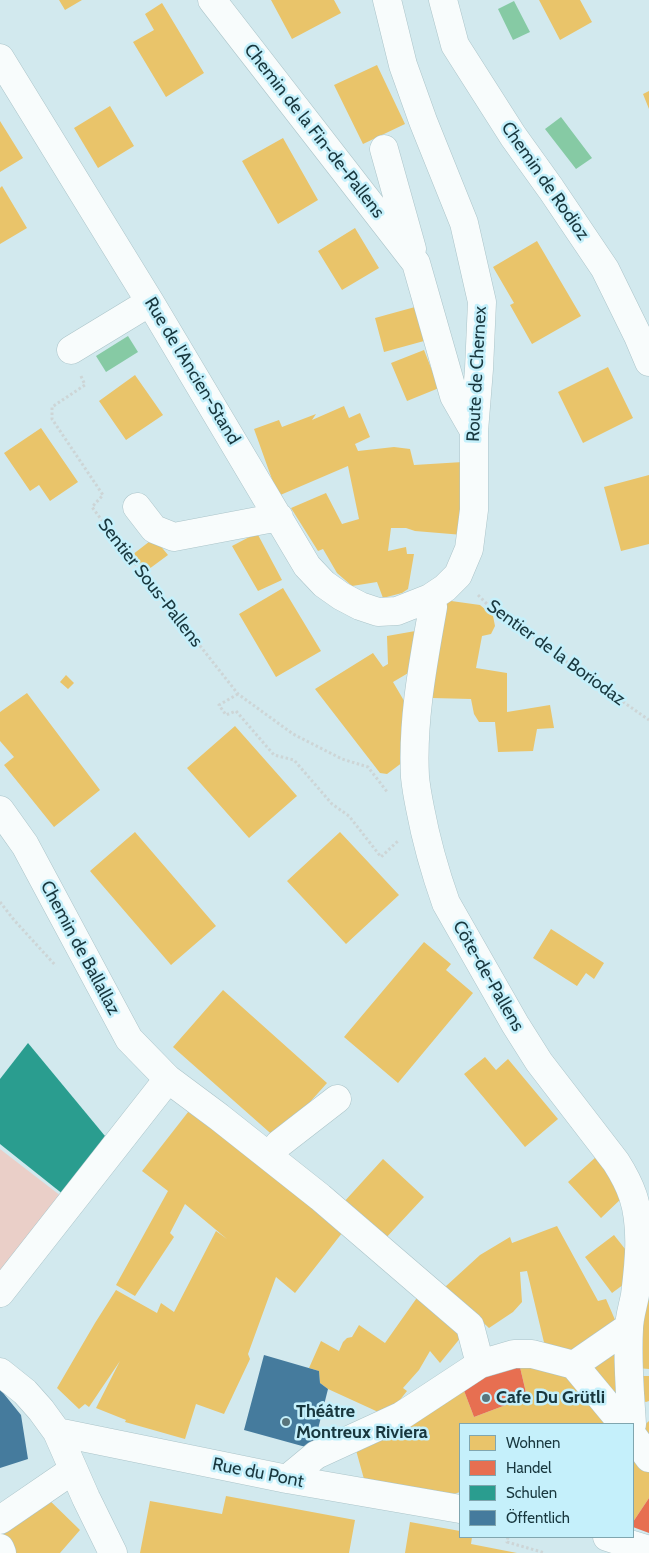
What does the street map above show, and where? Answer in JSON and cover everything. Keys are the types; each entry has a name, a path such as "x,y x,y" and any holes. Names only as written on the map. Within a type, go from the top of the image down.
{"street":[{"name":"Chemin de la Fin-de-Pallens","path":"212,0 416,263"},
{"name":"Route de Chernex","path":"387,0 403,65 423,121 464,223 482,302 474,430 474,510 470,549 458,575 445,588 430,598"},
{"name":"Chemin de Rodioz","path":"443,0 455,45 513,136 605,269 649,362"},
{"name":"Rue de l'Ancien-Stand","path":"0,58 150,302 307,566 324,584 341,596 360,606 378,612 398,611 430,598"},
{"name":"Chemin de la Fin-de-Pallens","path":"384,149 454,396 474,430"},
{"path":"70,350 150,302"},
{"path":"137,507 154,529 174,537 279,517"},
{"name":"Côte-de-Pallens","path":"430,598 433,607 421,674 414,748 415,780 423,824 446,903 515,1024 539,1062 605,1146 626,1178 633,1197 638,1218 639,1239 635,1295 629,1327 628,1372 632,1423"},
{"name":"Chemin de Ballallaz","path":"0,810 26,845 129,1039 168,1079 219,1116 320,1196 470,1326 480,1364"},
{"path":"0,1293 168,1079"},
{"path":"269,1156 279,1144 337,1099"},
{"path":"574,1365 629,1327"},
{"path":"287,1479 316,1455 401,1416 480,1364 514,1354 532,1354 574,1365 622,1423"},
{"path":"0,1372 24,1392 41,1410 57,1432 113,1553"},
{"name":"Rue du Pont","path":"57,1432 287,1479 459,1510"},
{"path":"634,1437 649,1458"},
{"path":"0,1520 73,1470"},
{"path":"610,1538 649,1550"},
{"path":"0,1548 2,1553"}],"path":[{"name":"Sentier Sous-Pallens","path":"70,350 85,385 52,407 52,419 103,495 92,507 238,694 293,734 342,759 368,767"},
{"name":"Sentier de la Boriodaz","path":"477,594 488,605 649,720"},
{"path":"238,694 219,706 226,715 236,711 274,755 294,760 332,804 349,816 381,857"},
{"path":"508,1538 507,1542 545,1553"}],"shaded area":[{"path":"514,1 530,32 513,40 498,9"},
{"path":"561,117 592,158 576,169 545,129"},
{"path":"128,336 138,352 106,372 96,356"},
{"path":"0,1149 61,1196 0,1272"}],"building: Wohnen":[{"path":"59,0 82,0 65,10"},
{"path":"271,0 334,0 341,13 292,39"},
{"path":"539,0 580,0 592,22 560,40"},
{"path":"162,3 204,73 166,97 133,42 154,30 145,14"},
{"path":"377,65 405,124 363,144 334,85"},
{"path":"649,91 649,109 643,94"},
{"path":"110,106 134,146 98,168 74,128"},
{"path":"0,121 23,158 0,172"},
{"path":"283,138 318,200 278,224 242,161"},
{"path":"2,186 27,228 0,244 0,188"},
{"path":"355,228 379,268 342,290 318,251"},
{"path":"537,241 581,316 532,344 510,305 514,303 493,267"},
{"path":"415,307 424,341 384,352 375,318"},
{"path":"424,350 439,388 407,401 391,363"},
{"path":"608,367 633,418 583,443 558,392"},
{"path":"135,375 163,415 126,440 99,401"},
{"path":"344,406 349,418 360,413 370,437 355,444 358,451 394,447 410,449 414,465 463,462 463,535 391,528 388,551 406,547 407,554 414,554 408,589 402,593 383,598 377,582 352,586 337,573 323,549 318,551 291,508 326,493 342,524 359,519 348,466 278,496 254,429 279,420 282,427 316,414 312,420"},
{"path":"41,428 78,482 50,501 39,485 30,491 4,453"},
{"path":"649,475 649,544 621,551 604,487"},
{"path":"257,533 282,580 258,591 232,546"},
{"path":"154,538 168,555 145,572 132,555"},
{"path":"283,588 321,651 276,677 239,614"},
{"path":"444,600 480,605 493,616 495,626 491,634 482,636 476,668 507,673 507,712 550,705 554,728 537,729 533,751 498,752 495,722 479,722 474,714 471,699 432,698"},
{"path":"421,630 415,669 393,682 410,711 403,762 387,774 380,773 315,689 373,653 383,667 388,664 387,636"},
{"path":"66,675 74,683 68,689 60,682"},
{"path":"27,693 100,790 54,827 4,765 14,757 0,741 0,712"},
{"path":"235,726 297,796 249,838 187,768"},
{"path":"135,832 216,926 171,965 90,871"},
{"path":"340,832 399,895 346,944 287,881"},
{"path":"551,929 604,963 594,979 586,973 577,986 533,958"},
{"path":"424,942 451,964 446,970 473,993 398,1083 344,1037"},
{"path":"223,990 327,1083 277,1139 173,1047"},
{"path":"485,1057 496,1070 508,1059 558,1119 525,1147 464,1074"},
{"path":"192,1107 346,1228 295,1293 276,1277 248,1354 250,1359 224,1414 196,1404 185,1439 125,1422 126,1420 96,1408 120,1361 89,1407 85,1404 79,1409 57,1388 116,1290 157,1313 161,1303 174,1312 216,1231 227,1239 185,1204 170,1233 174,1237 135,1296 116,1285 168,1191 142,1171"},
{"path":"596,1157 623,1197 601,1218 568,1182"},
{"path":"383,1159 424,1197 384,1240 343,1203"},
{"path":"557,1226 598,1301 606,1299 619,1329 569,1354 547,1355 527,1271 520,1272 522,1302 513,1312 489,1328 445,1287 480,1255 510,1237 512,1243"},
{"path":"614,1235 633,1259 631,1279 612,1293 585,1257"},
{"path":"421,1292 466,1331 440,1363 430,1351 419,1370 403,1388 407,1391 387,1416 328,1389 320,1383 319,1371 309,1368 321,1341 339,1351 343,1342 347,1338 352,1337 359,1325 385,1343"},
{"path":"649,1293 649,1369 637,1368 640,1296"},
{"path":"616,1349 620,1403 592,1365"},
{"path":"519,1363 562,1369 604,1423 459,1423 459,1492 454,1494 364,1479 354,1443 463,1388 474,1417 527,1397"},
{"path":"637,1376 649,1376 649,1401 646,1402 639,1399"},
{"path":"649,1421 649,1439 641,1428"},
{"path":"634,1456 649,1472 649,1498 634,1520"},
{"path":"42,1493 80,1530 60,1553 13,1553 0,1535"},
{"path":"226,1496 355,1520 349,1553 140,1553 150,1501 222,1514"},
{"path":"410,1522 459,1531 459,1538 472,1538 471,1544 517,1553 405,1553"}],"building: Handel":[{"path":"519,1363 527,1397 474,1417 463,1388 496,1367"},
{"path":"649,1498 649,1533 634,1527 634,1520"}],"building: Schulen":[{"path":"28,1043 105,1136 64,1195 0,1144 0,1079"}],"building: Öffentlich":[{"path":"264,1355 319,1371 320,1383 328,1389 313,1449 244,1430"},
{"path":"0,1389 21,1415 28,1459 0,1468"}],"place":[{"name":"Cafe Du Grütli","path":"486,1398"},
{"name":"Théâtre Montreux Riviera","path":"286,1422"}]}
